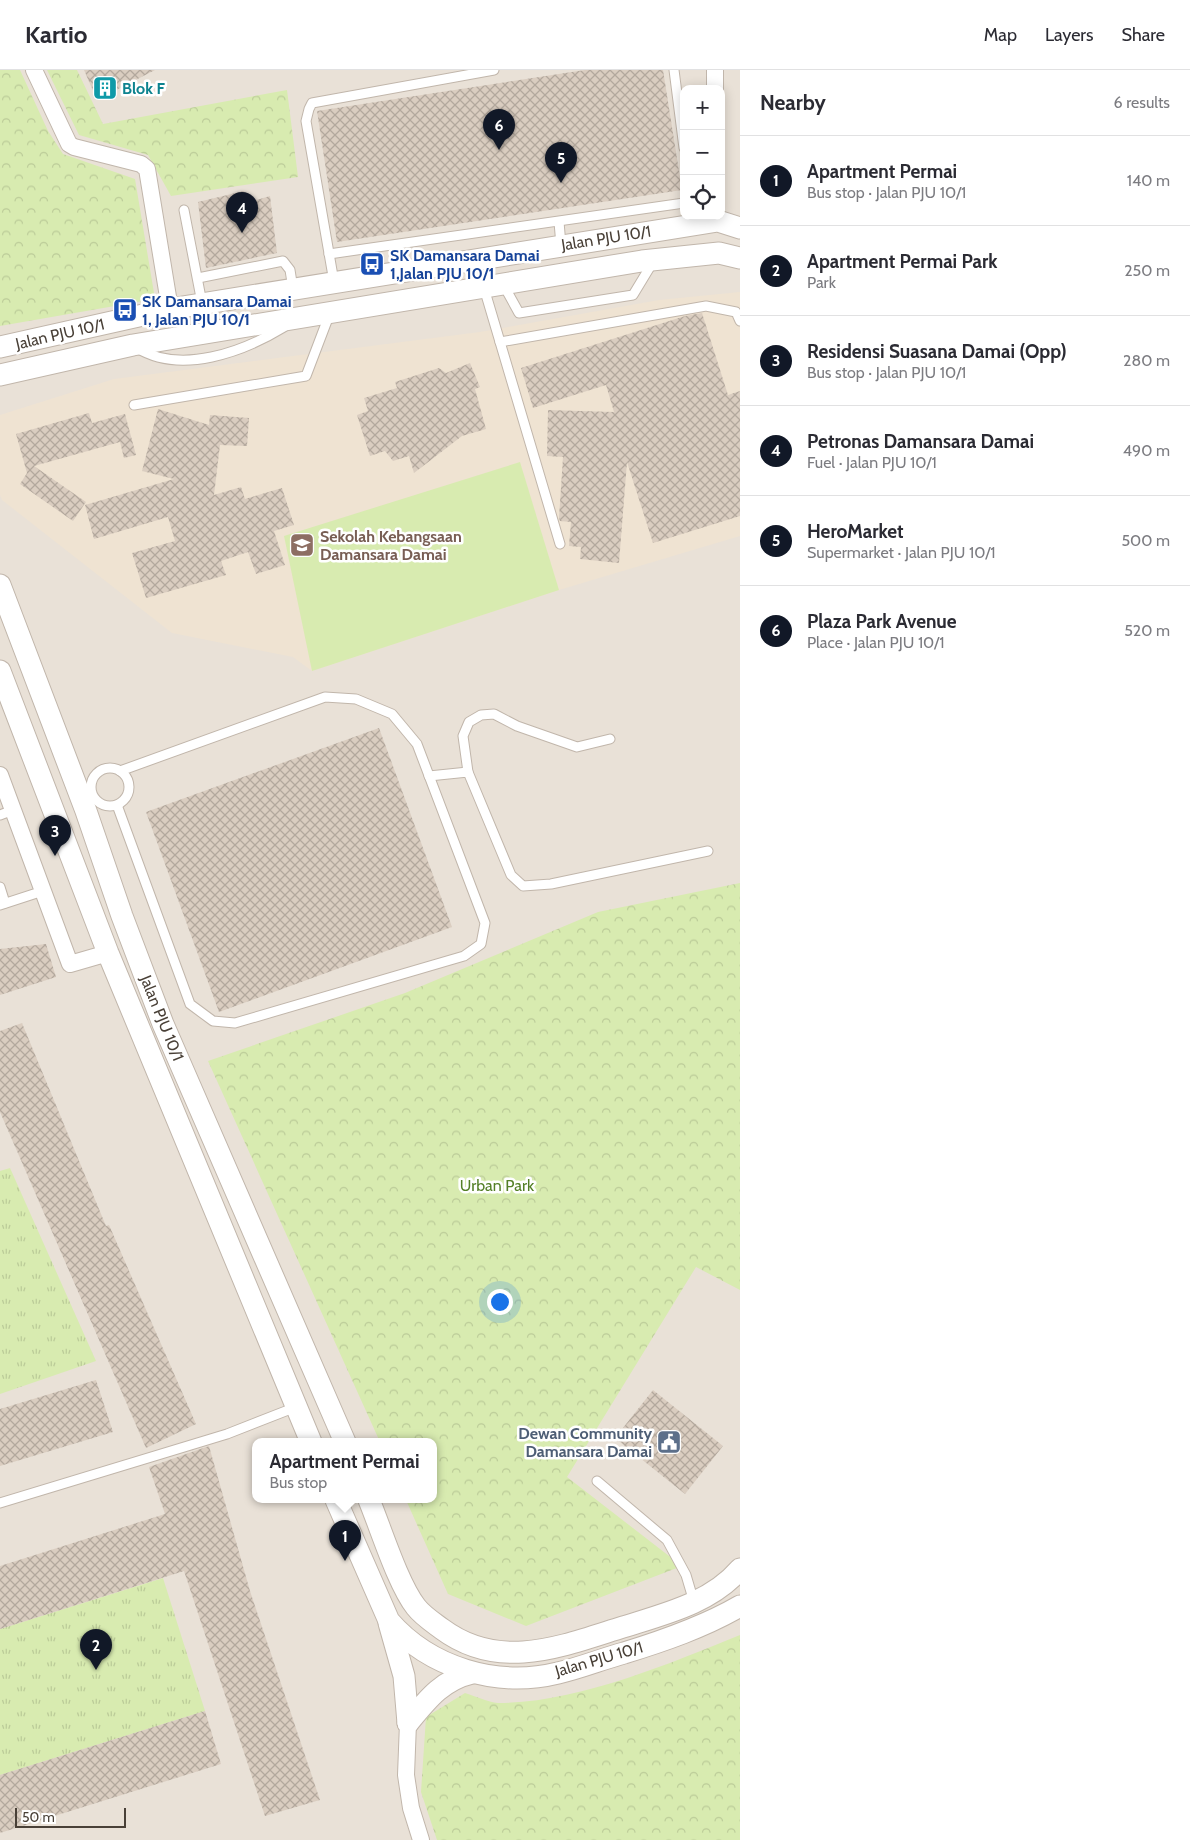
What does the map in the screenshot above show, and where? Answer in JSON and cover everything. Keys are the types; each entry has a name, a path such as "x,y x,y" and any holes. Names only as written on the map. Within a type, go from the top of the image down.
{"street":[{"path":"34,70 69,144 74,147 141,164 147,169 170,308"},
{"path":"715,70 715,85"},
{"name":"Jalan PJU 10/1","path":"0,347 170,308 562,246 707,220"},
{"name":"Jalan PJU 10/1","path":"722,220 740,228"},
{"name":"Jalan PJU 10/1","path":"0,375 133,345 654,260 719,253 740,258"},
{"path":"224,330 293,289"},
{"path":"0,383 27,370"},
{"name":"Jalan PJU 10/1","path":"0,587 74,781 95,808 122,916 163,1024 252,1234 291,1314 343,1438"},
{"name":"Jalan PJU 10/1","path":"1,678 108,953 310,1438"},
{"path":"0,775 6,812 43,891 70,964 108,953"},
{"path":"252,1234 296,1356 299,1392 296,1406"},
{"name":"Jalan PJU 10/1","path":"337,1503 389,1620 402,1637 443,1662 472,1673 519,1677 556,1673 649,1645 699,1627 740,1606"},
{"name":"Jalan PJU 10/1","path":"370,1503 416,1608 454,1638 482,1648 519,1654 551,1650 694,1602 712,1594 729,1582 740,1569"},
{"path":"389,1620 404,1676 408,1723 406,1776 411,1808 421,1840"},
{"path":"556,1673 642,1621"},
{"path":"408,1723 442,1685 456,1677 472,1673"}],"lane":[{"path":"334,282 306,122 312,103 494,70"},
{"path":"674,70 682,130"},
{"path":"329,254 680,204"},
{"path":"184,210 202,303"},
{"path":"559,222 562,246"},
{"path":"494,286 520,313 633,295 654,260"},
{"path":"198,278 282,261 290,270 293,289"},
{"path":"494,286 500,342 560,544"},
{"path":"500,342 706,306 736,312 740,321"},
{"path":"134,405 306,376 330,312"},
{"path":"133,345 150,356 171,362 234,353 260,342 301,317"},
{"path":"74,781 97,774 108,768 120,771 325,697 356,698 392,714 417,744 485,923 480,944 464,956 235,1023 213,1021 190,1004 117,805"},
{"path":"610,739 577,748 517,726 494,714 481,714 470,722 463,736 468,772 511,875 523,886 552,884 708,850"},
{"path":"97,774 92,786 95,808 117,805 126,798 129,792 128,780 120,771"},
{"path":"429,776 468,772"},
{"path":"0,887 3,904 43,891"},
{"path":"0,1503 227,1434 296,1406"},
{"path":"597,1481 666,1540 686,1575 694,1602"}],"shaded area":[{"path":"0,70 740,70 740,1840 0,1840"},
{"name":"Sekolah Kebangsaan Damansara Damai","path":"740,292 740,536 559,590 312,671 293,657 172,633 2,500 0,495 0,415 114,379 480,332 659,300"}],"green space":[{"path":"0,70 20,70 48,131 63,154 135,179 155,299 0,326"},
{"path":"47,70 77,70 103,124 287,90 298,177 171,196 148,155 79,135"},
{"path":"520,462 559,590 312,671 284,536"},
{"name":"Urban Park","path":"740,883 740,1290 696,1267 567,1477 682,1566 526,1626 448,1594 407,1503 437,1503 437,1438 378,1438 208,1061 405,993 598,912"},
{"path":"10,1168 96,1361 0,1394 0,1171"},
{"path":"163,1578 205,1711 0,1775 0,1629"},
{"path":"740,1635 740,1840 437,1840 421,1792 426,1717 465,1693 498,1703 528,1701 590,1689 653,1669"}],"building":[{"name":"Blok F","path":"84,70 155,70 97,100"},
{"path":"585,70 663,70 680,177 680,190 337,242 317,111"},
{"path":"244,191 247,203 270,196 277,253 206,268 198,202"},
{"path":"702,313 728,395 740,391 740,516 653,543 627,462 619,563 580,559 581,547 569,546 571,522 560,521 559,518 563,457 547,456 548,410 614,412 606,385 533,408 521,368 685,316"},
{"path":"470,363 480,387 475,389 486,429 462,436 414,473 409,456 393,461 385,451 370,456 357,415 368,411 364,398 397,388 395,382 439,368 446,373"},
{"path":"158,409 209,425 210,415 249,418 247,446 220,445 214,495 241,487 245,499 282,488 294,525 274,531 285,565 256,574 248,552 221,561 226,575 146,598 132,553 175,541 168,517 94,539 85,505 174,479 142,471"},
{"path":"89,413 92,423 125,414 136,455 124,458 120,442 34,466 86,502 73,521 20,484 27,473 16,434"},
{"path":"379,728 452,927 219,1012 146,812"},
{"path":"46,944 56,977 0,995 0,949"},
{"path":"22,1023 106,1226 109,1225 196,1424 146,1448 0,1112 0,1031"},
{"path":"96,1380 113,1432 0,1466 0,1409"},
{"name":"Dewan Community Damansara Damai","path":"653,1390 723,1446 685,1494 615,1438"},
{"path":"209,1446 250,1591 320,1800 265,1816 184,1571 0,1629 0,1566 165,1514 149,1467"},
{"path":"205,1711 221,1764 0,1833 0,1775"}],"place":[{"name":"Blok F","path":"105,88"},
{"name":"Plaza Park Avenue","path":"499,150"},
{"name":"HeroMarket","path":"561,183"},
{"name":"Petronas Damansara Damai","path":"242,233"},
{"name":"SK Damansara Damai 1,Jalan PJU 10/1","path":"372,264"},
{"name":"SK Damansara Damai 1, Jalan PJU 10/1","path":"125,310"},
{"name":"Sekolah Kebangsaan Damansara Damai","path":"302,545"},
{"name":"Residensi Suasana Damai (Opp)","path":"55,856"},
{"name":"Dewan Community Damansara Damai","path":"669,1442"},
{"name":"Apartment Permai","path":"345,1561"},
{"name":"Apartment Permai Park","path":"96,1670"}]}
